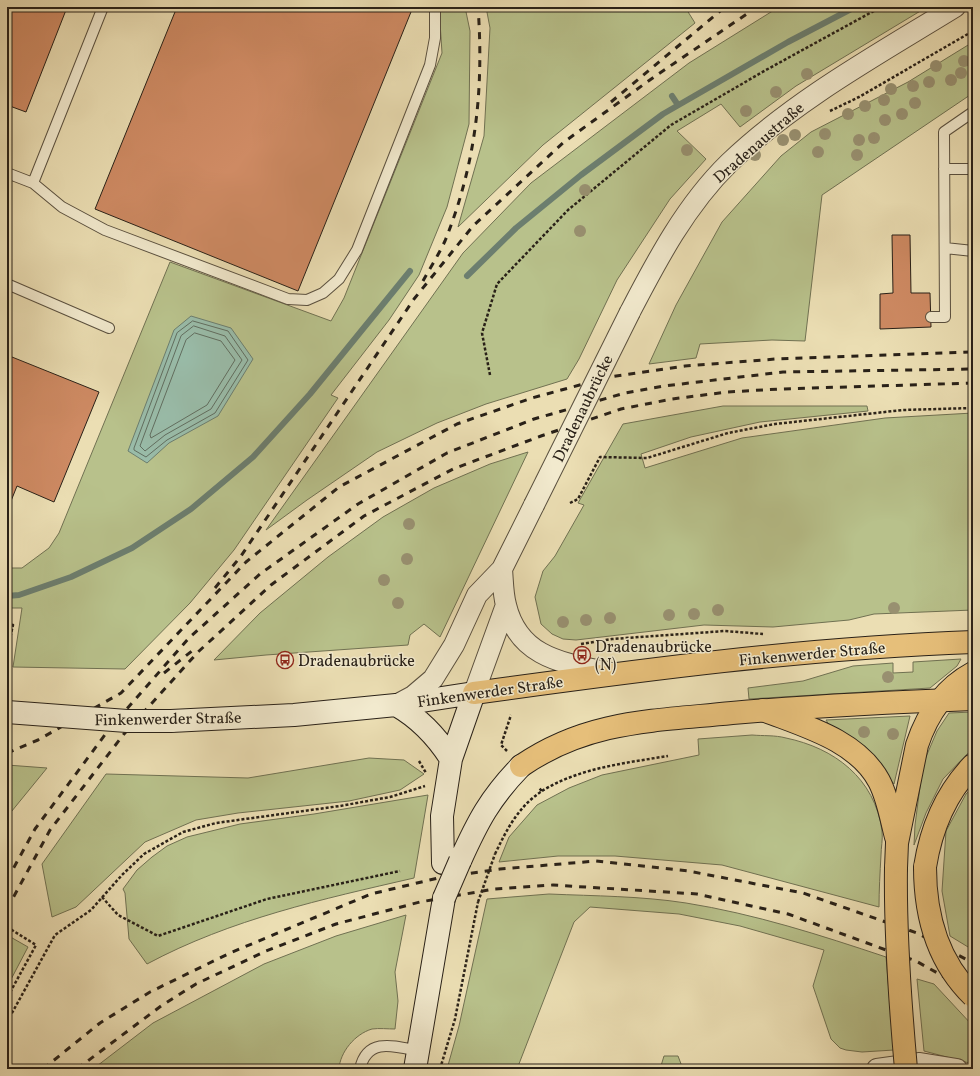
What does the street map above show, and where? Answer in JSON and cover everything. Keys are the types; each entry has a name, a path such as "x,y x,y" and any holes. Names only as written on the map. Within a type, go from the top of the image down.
{"main road":[{"name":"Finkenwerder Straße","path":"7,712 90,719 171,721 294,715 396,705 613,673 736,659 973,642"},
{"path":"906,1069 899,988 895,903 897,843 917,745 929,715 960,680 973,673"},
{"path":"416,1060 437,930 451,862 442,816 447,783 451,759 474,693"},
{"path":"451,862 479,820 514,759 541,752 559,743 614,726 672,719 763,710 973,699"},
{"path":"396,705 406,711 430,732 451,759"},
{"path":"763,710 825,735 862,759 878,780 884,793 897,843"},
{"path":"973,765 951,794 936,821 928,847 925,867 925,890 932,927 941,950 951,969 973,996"}],"street":[{"name":"Dradenaustraße","path":"630,312 663,251 694,204 728,164 776,122 810,98 955,7"},
{"name":"Dradenaubrücke","path":"502,569 630,312"},
{"path":"502,569 506,605 514,626 522,639 536,650 565,663 613,673"},
{"path":"396,705 413,696 433,679 454,645 477,595 502,569"},
{"path":"474,693 506,605"},
{"path":"877,1069 920,1063 956,1069"}],"lane":[{"path":"33,183 103,7"},
{"path":"7,173 33,183 62,207 105,230 288,299 307,300 323,293 338,279 356,250 430,65 435,38 435,7"},
{"path":"931,317 945,317 944,132 973,112"},
{"path":"944,169 973,169"},
{"path":"945,248 973,251"},
{"path":"7,284 109,328"},
{"path":"360,1069 363,1058 368,1051 378,1046 392,1045 416,1060"}],"path":[{"path":"490,375 482,333 497,284 568,210 671,125 766,70 881,7"},
{"path":"827,112 872,90 973,31"},
{"path":"570,504 578,499 600,457 648,458 728,433 775,424 903,410 973,408"},
{"path":"7,624 13,625 7,652"},
{"path":"575,643 725,631 770,634"},
{"path":"511,715 501,745 514,759"},
{"path":"440,1069 455,1019 470,936 487,875 496,854 517,815 528,802 542,791 595,769 668,756"},
{"path":"7,1022 55,936 91,910 144,854 183,832 216,823 340,806 390,796 421,786 447,783"},
{"path":"539,788 542,791"},
{"path":"102,897 118,915 158,936 267,899 400,870"},
{"path":"7,927 36,945 7,998"}],"green space":[{"path":"439,7 465,7 470,31 469,124 447,207 419,275 389,320 331,395 338,398 234,550 190,603 125,669 13,667 22,608 7,608 7,568 22,568 49,548 59,533 170,262 331,321 344,298 442,53"},
{"path":"486,7 685,7 695,23 543,145 458,227 484,136 490,28"},
{"path":"779,7 927,7 796,86 740,127 721,104 677,131 706,159 670,199 617,280 579,359 567,379 486,404 437,423 377,452 266,530 463,253 531,183 689,63"},
{"path":"973,42 973,93 822,195 805,341 772,340 700,344 696,358 649,364 676,305 722,222 781,156 811,132 908,82"},
{"path":"723,406 867,406 868,411 760,422 691,437 641,454 645,468 742,438 885,418 973,413 973,610 874,614 849,620 773,627 704,625 576,640 563,639 552,634 541,624 535,597 543,571 555,556 584,505 578,503 623,424"},
{"path":"528,452 440,637 424,624 410,635 408,645 214,660 260,613 328,557 383,517 434,488 490,464"},
{"path":"961,659 957,666 930,688 749,699 748,688 803,681 853,666 893,663 893,673 913,672 913,662"},
{"path":"973,712 973,748 943,779 926,813 914,845 915,825 923,764 937,731 949,713"},
{"path":"910,716 894,784 868,753 829,725 826,720"},
{"path":"752,735 782,737 820,749 836,758 849,768 861,781 871,796 878,812 882,831 879,907 722,865 615,856 558,856 499,862 509,837 537,805 569,788 602,775 699,755 698,739"},
{"path":"369,758 404,760 424,774 400,790 349,801 238,813 196,820 145,842 76,907 52,917 42,864 106,774 248,778"},
{"path":"7,765 47,768 7,817"},
{"path":"973,787 973,950 950,936 942,891 946,831 966,794"},
{"path":"428,795 414,878 278,912 211,935 179,948 147,964 129,939 125,893 123,889 137,870 167,846 187,837 240,824 314,814"},
{"path":"549,894 652,899 686,903 762,919 886,957 894,1050 862,1052 846,1050 840,1048 831,1039 813,986 824,950 740,926 679,914 590,907 574,922 517,1069 447,1069 459,1026 487,899"},
{"path":"406,915 395,972 398,1001 395,1029 372,1029 354,1039 342,1056 339,1069 93,1069 153,1023 264,964 336,936"},
{"path":"7,935 28,947 7,987"},
{"path":"917,979 934,984 973,1026 973,1064 924,1051"},
{"path":"664,1056 678,1056 683,1069 660,1069"}],"water":[{"path":"191,316 231,328 253,359 218,416 169,443 147,463 128,451 174,330"}],"building":[{"path":"7,7 60,7 66,10 26,112 7,105"},
{"path":"177,7 413,7 298,291 95,209"},
{"path":"892,235 910,235 911,293 930,293 931,327 880,329 880,294 893,293"},
{"path":"7,355 99,392 54,502 17,486 7,511"}],"waterway":[{"path":"467,276 516,228 581,175 663,114 788,42 855,7"},
{"path":"672,96 678,105"},
{"path":"7,596 19,595 71,577 132,548 191,509 253,457 310,394 410,271"}],"railway":[{"path":"423,281 445,241 456,212 471,155 480,67 478,7"},
{"path":"611,102 725,7"},
{"path":"215,588 241,556 414,299 473,226 564,142 654,77 757,7"},
{"path":"7,753 38,740 121,693 246,562 339,487 457,424 532,398 609,377 685,366 776,359 973,352"},
{"path":"7,880 35,829 110,728 189,638 260,574 358,504 447,453 534,419 625,393 664,386 783,372 973,369"},
{"path":"7,909 50,830 124,734 198,652 271,585 364,516 453,469 541,436 621,409 672,399 727,392 973,383"},
{"path":"164,673 197,647"},
{"path":"43,1069 100,1023 150,992 230,953 371,894 438,878 500,869 596,861 688,871 803,893 917,933 973,963"},
{"path":"77,1069 161,1006 196,984 266,951 336,924 420,902 494,889 553,885 697,894 788,914 916,961 973,993"}],"place":[{"name":"Dradenaubrücke (N)","path":"582,655"},
{"name":"Dradenaubrücke","path":"285,660"}]}
